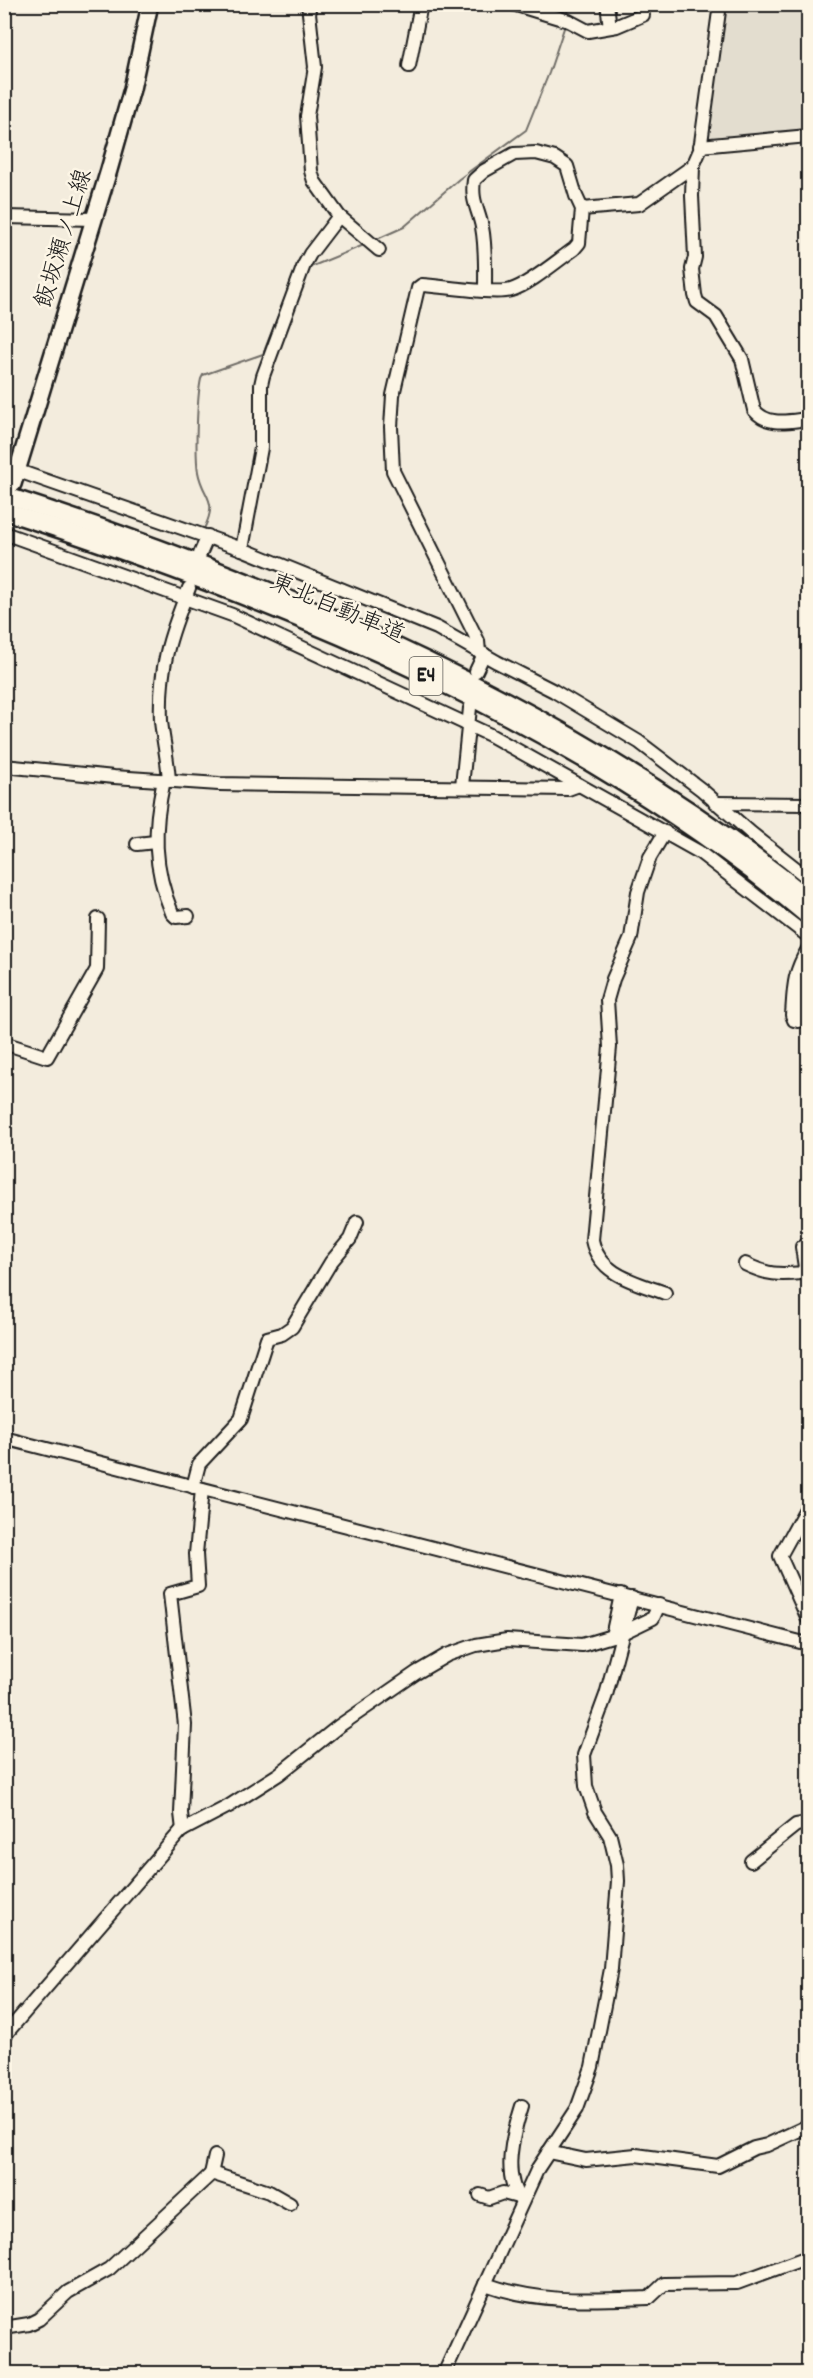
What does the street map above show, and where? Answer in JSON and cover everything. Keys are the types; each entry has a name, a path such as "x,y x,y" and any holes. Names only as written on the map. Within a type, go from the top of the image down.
{"highway":[{"name":"東北自動車道","path":"10,479 124,535 255,585 376,637 463,678 547,722 646,781 734,841 808,898"},
{"name":"東北自動車道","path":"4,511 167,567 267,605 338,634 487,707 568,751 651,801 753,873 808,916"}],"main road":[{"name":"飯坂瀬ノ上線","path":"10,479 94,219 132,89 150,4"}],"street":[{"path":"308,4 315,67 307,117 311,171 314,181 339,216 379,250"},
{"path":"409,66 421,4"},
{"path":"513,4 569,21 588,31 617,26 643,15"},
{"path":"607,4 610,27"},
{"path":"720,4 700,146 693,166 695,256 692,282 697,302 716,316 741,359 754,410 759,417 774,422 808,419"},
{"path":"700,146 808,136"},
{"path":"476,671 482,653 478,641 394,476 391,427 393,395 418,288 422,285 485,290 513,290 574,249 579,243 582,209 576,196 570,170 555,158 530,152 514,154 484,171 474,180 472,195 482,225 485,290"},
{"path":"582,209 639,204 693,166"},
{"path":"242,549 261,448 263,376 304,265 339,216"},
{"path":"4,217 94,219"},
{"path":"10,479 208,536 436,627 554,691 639,742 808,878"},
{"path":"4,533 187,592 468,724 699,852 808,936"},
{"path":"200,554 208,536"},
{"path":"187,592 166,646 161,680 162,724 168,760 155,842 161,881 172,914 176,917 188,916"},
{"path":"462,786 470,708"},
{"path":"4,766 219,784 568,789 579,785"},
{"path":"716,803 808,804"},
{"path":"665,832 650,856 638,892 631,938 613,979 607,1000 610,1047 592,1240 600,1259 614,1273 665,1293"},
{"path":"137,844 155,842"},
{"path":"4,1043 47,1057 97,969 98,919"},
{"path":"798,1021 794,1020 792,1015 795,977 808,949"},
{"path":"798,1021 808,965"},
{"path":"798,1021 807,1015 808,1006"},
{"path":"183,1830 181,1813 185,1725 170,1594 198,1586 196,1554 199,1464 241,1419 267,1338 282,1334 292,1327 331,1262 350,1239 357,1222"},
{"path":"745,1264 772,1275 802,1273 805,1267 802,1247 808,1243"},
{"path":"4,1438 808,1644"},
{"path":"808,1505 780,1556 808,1619"},
{"path":"444,2373 485,2284 520,2199 577,2109 588,2083 611,1969 617,1865 610,1836 589,1799 583,1772 584,1755 606,1695 617,1635 627,1597"},
{"path":"4,2036 171,1841 183,1830 229,1806 279,1774 354,1715 416,1673 447,1655 493,1641 580,1645 617,1635 653,1618 659,1605"},
{"path":"751,1861 796,1825 808,1823"},
{"path":"520,2199 510,2152 522,2106"},
{"path":"548,2152 586,2160 636,2155 718,2166 754,2148 767,2145 808,2126"},
{"path":"4,2328 29,2324 39,2319 68,2292 108,2269 126,2255 212,2173 215,2156"},
{"path":"212,2173 269,2192 290,2204"},
{"path":"480,2195 489,2198 503,2193 520,2199"},
{"path":"485,2284 536,2298 556,2300 649,2298 664,2284 737,2283 808,2257"}],"shaded area":[{"path":"721,5 808,5 808,132 705,139"}],"waterway":[{"path":"567,16 568,4"},
{"path":"375,240 404,227 459,179 526,130 565,25"},
{"path":"308,268 364,245"},
{"path":"204,529 210,504 200,481 197,464 201,379 203,375 263,354 290,285"}]}
